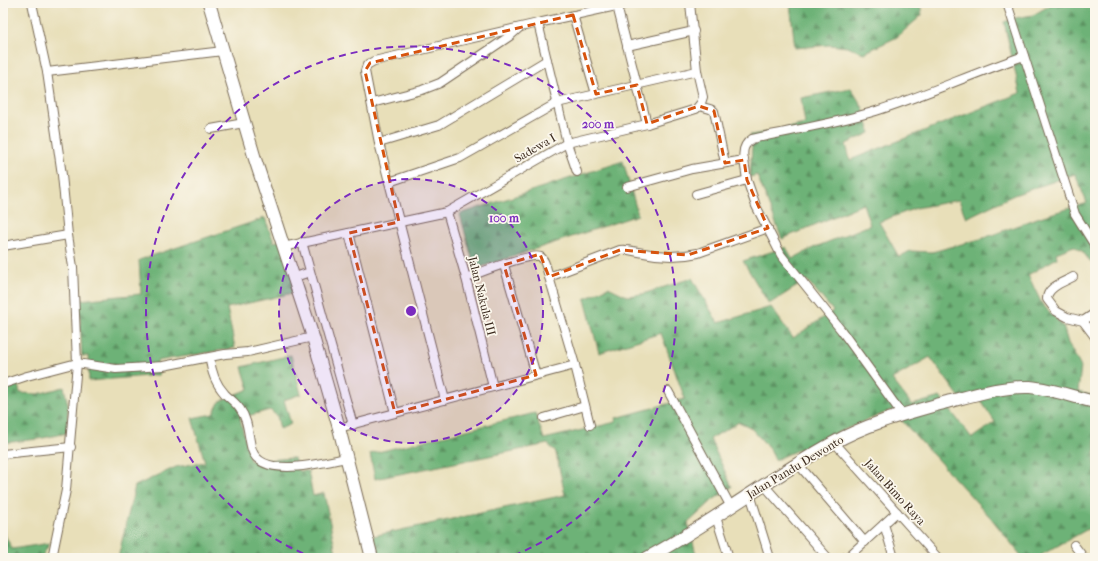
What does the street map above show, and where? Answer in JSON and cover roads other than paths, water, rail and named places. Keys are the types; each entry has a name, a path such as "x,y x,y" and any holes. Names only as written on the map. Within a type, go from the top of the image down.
{"street":[{"path":"32,3 47,72 62,175 73,267 77,363 71,447 66,490 52,558"},
{"path":"209,3 244,123 312,337 339,428 372,558"},
{"path":"445,400 379,143 365,71 370,63 519,27 630,3"},
{"path":"690,3 697,71 703,93 699,106 714,111 725,162"},
{"path":"1007,3 1075,214 1095,246"},
{"path":"617,6 647,124"},
{"path":"573,15 596,94"},
{"path":"538,23 568,144 577,172"},
{"path":"372,102 422,90 440,83 510,36 519,27"},
{"path":"627,46 694,31"},
{"path":"47,72 223,51"},
{"path":"902,414 841,330 781,256 756,206 747,180 743,154 745,145 752,139 875,111 914,98 972,74 1024,56"},
{"path":"379,143 439,125 547,60"},
{"path":"389,182 460,158 558,103 697,71"},
{"name":"Sadewa I","path":"283,247 447,212 568,144 647,124 690,111 699,106"},
{"path":"211,129 244,123"},
{"path":"628,187 692,169 725,162 744,160"},
{"path":"696,194 747,180"},
{"name":"Jalan Nakula III","path":"447,212 466,278 493,387"},
{"path":"549,277 620,250 627,249 644,254 664,256 688,255 698,253 768,228"},
{"path":"349,233 395,413"},
{"path":"3,246 68,235"},
{"path":"302,242 352,425"},
{"path":"466,278 525,257 536,255 543,260 575,365 590,425"},
{"path":"504,265 536,375"},
{"path":"292,278 310,272"},
{"path":"1073,277 1052,288 1047,294 1047,299 1056,311 1067,317 1083,321 1095,337"},
{"path":"1083,321 1095,313"},
{"path":"3,384 77,363 116,369 136,369 178,364 225,354 248,352 312,337"},
{"path":"210,358 214,377 225,394 241,410 246,421 252,452 260,461 272,466 307,466 346,458"},
{"path":"339,428 575,365"},
{"name":"Jalan Pandu Dewonto","path":"648,558 680,540 764,485 834,442 892,417 990,391 1011,388 1029,387 1042,389 1095,402"},
{"path":"668,391 731,507"},
{"path":"544,418 585,406"},
{"name":"Jalan Bimo Raya","path":"834,442 938,558"},
{"path":"3,454 71,447"},
{"path":"798,464 865,542"},
{"path":"764,485 828,558"},
{"path":"750,494 770,558"},
{"path":"847,557 896,512"},
{"path":"716,517 729,558"},
{"path":"884,524 894,558"},
{"path":"1074,546 1084,558"}]}
